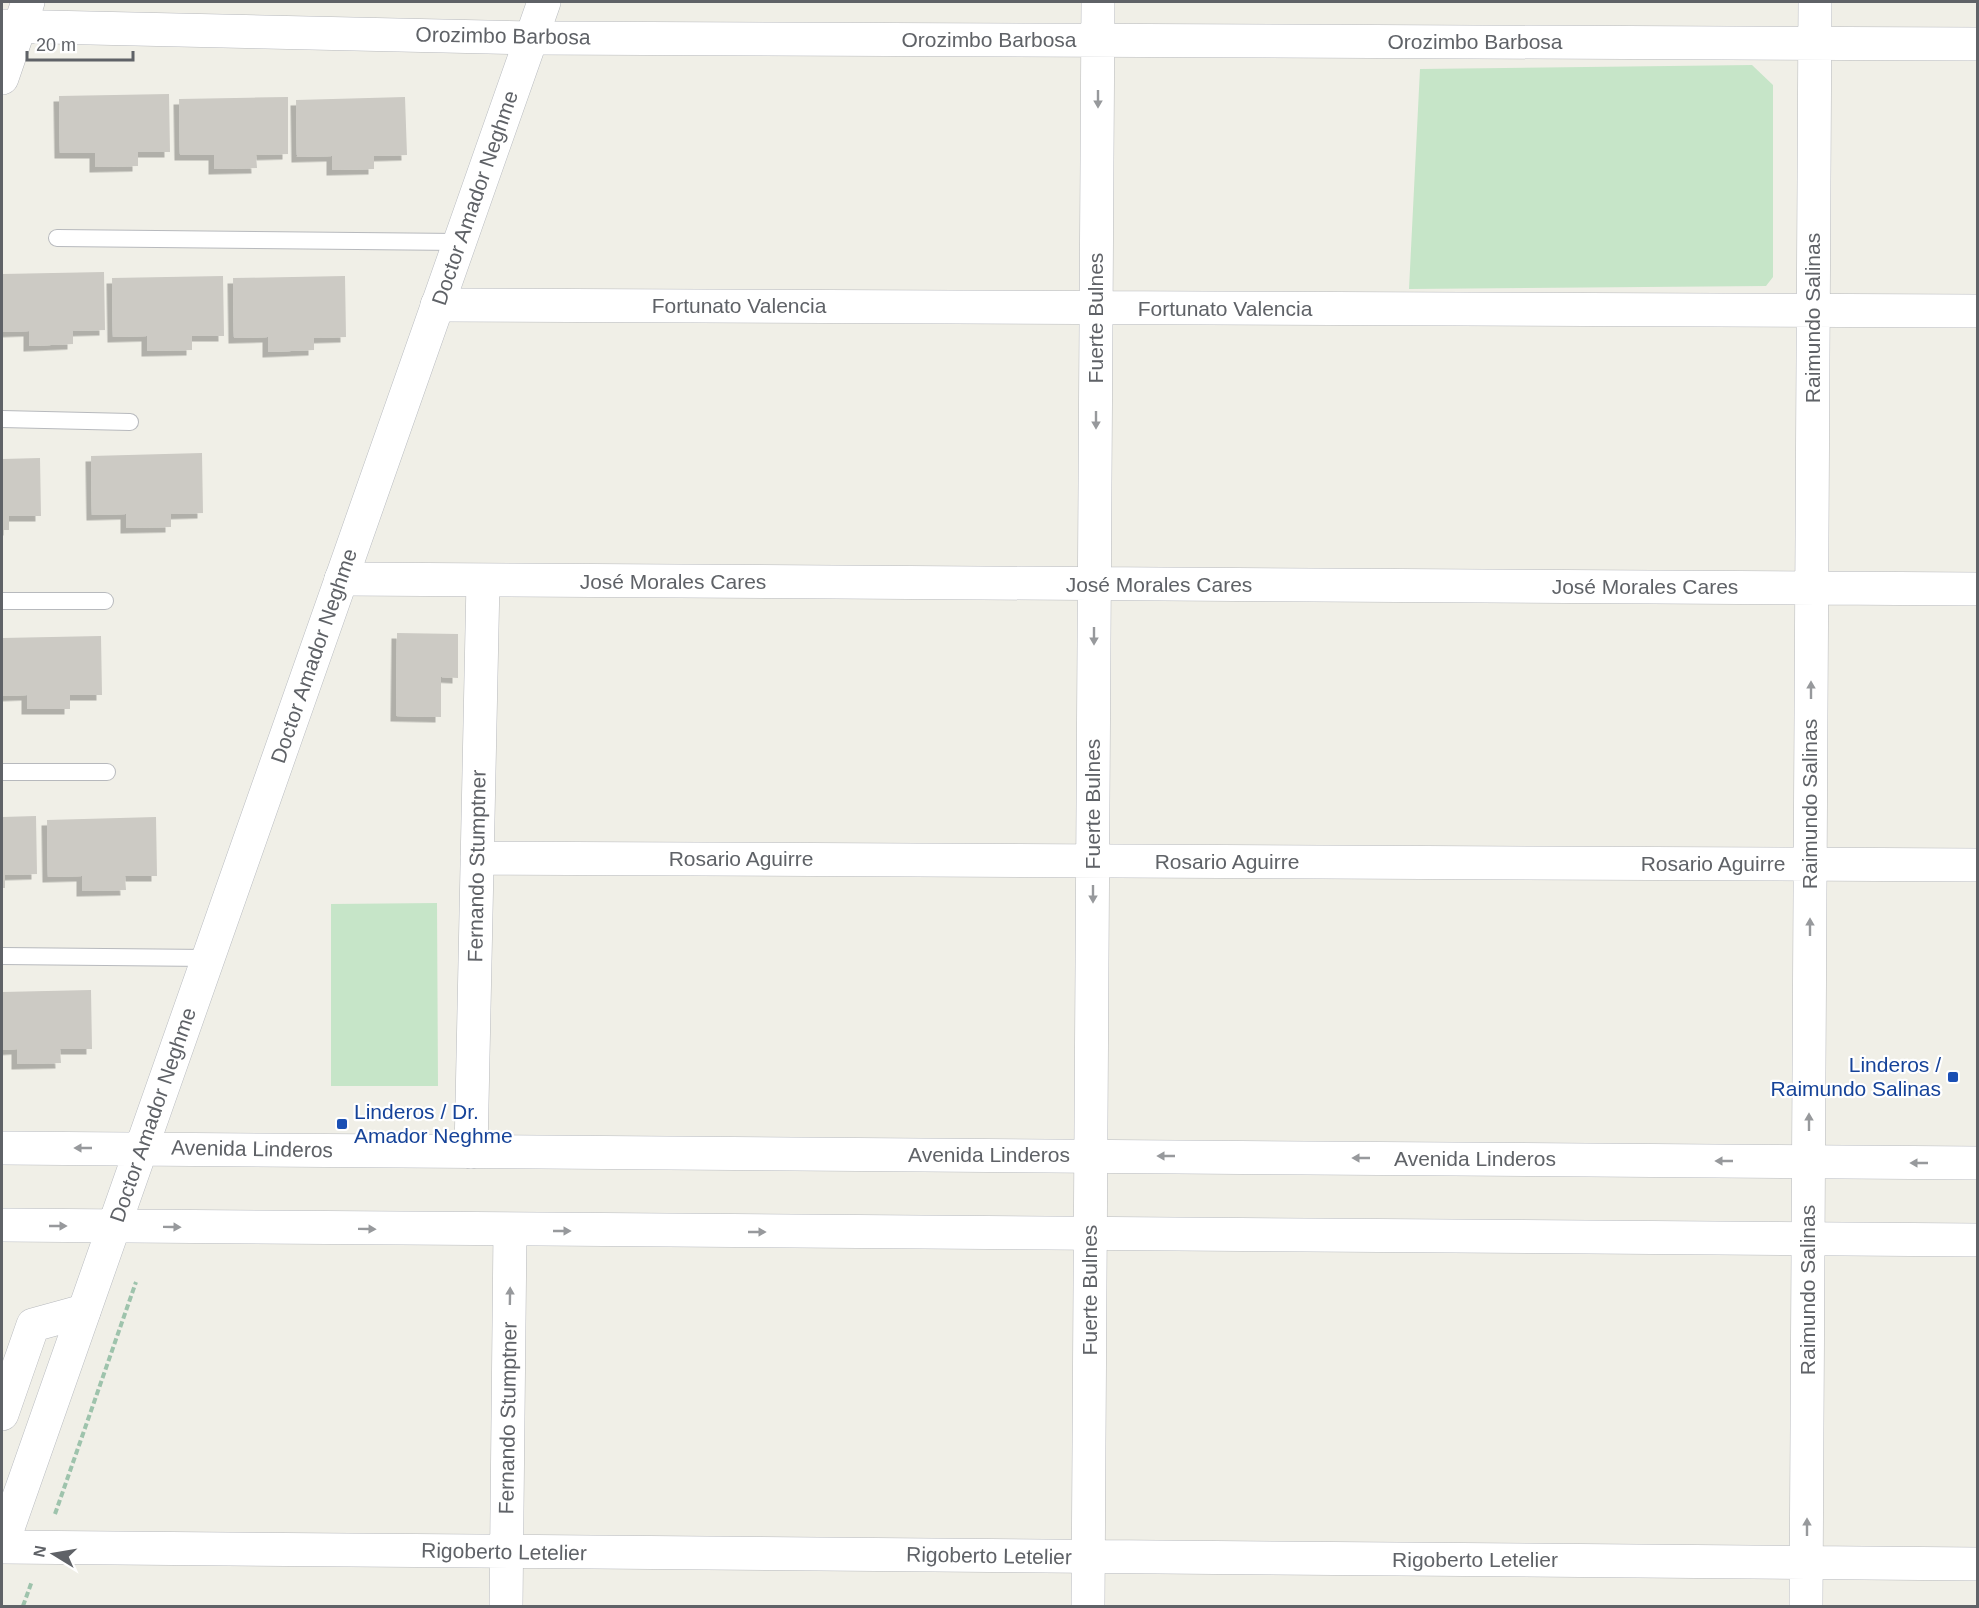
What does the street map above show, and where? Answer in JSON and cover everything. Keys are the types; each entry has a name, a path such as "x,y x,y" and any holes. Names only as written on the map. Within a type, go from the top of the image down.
{"street":[{"name":"Doctor Amador Neghme","path":"2,1546 544,2"},
{"name":"Fuerte Bulnes","path":"1088,1606 1098,2"},
{"name":"Raimundo Salinas","path":"1806,1606 1815,2"},
{"name":"Orozimbo Barbosa","path":"16,18 531,38 1977,44"},
{"path":"2,78 16,18"},
{"name":"Fortunato Valencia","path":"437,305 1977,311"},
{"name":"José Morales Cares","path":"341,579 1977,589"},
{"name":"Fernando Stumptner","path":"471,1152 483,581"},
{"name":"Rosario Aguirre","path":"477,858 1977,866"},
{"name":"Avenida Linderos","path":"2,1148 1977,1163"},
{"path":"2,1225 1977,1240"},
{"name":"Fernando Stumptner","path":"506,1606 510,1230"},
{"path":"2,1414 33,1325 84,1311"},
{"name":"Rigoberto Letelier","path":"2,1546 1977,1564"}],"lane":[{"path":"57,238 459,242"},
{"path":"2,419 130,422"},
{"path":"2,601 105,601"},
{"path":"2,772 107,771"},
{"path":"2,956 208,958"}],"path":[{"path":"23,1606 136,1282"}],"green space":[{"path":"1752,65 1773,85 1773,277 1766,286 1409,289 1420,69"},
{"path":"437,903 438,1086 331,1086 331,904"}],"building":[{"path":"169,94 170,152 138,152 138,166 95,167 95,153 60,153 59,96"},
{"path":"288,97 288,154 256,155 257,168 214,169 214,155 180,155 179,99"},
{"path":"405,97 407,155 374,156 374,169 332,170 332,156 297,157 296,100"},
{"path":"104,272 105,330 73,331 73,344 29,346 29,331 2,332 2,274"},
{"path":"223,276 224,336 192,336 192,350 147,351 147,336 113,337 112,278"},
{"path":"345,276 346,337 314,338 314,350 268,352 268,337 234,338 233,278"},
{"path":"202,453 203,513 171,514 171,527 126,528 126,514 92,515 91,456"},
{"path":"40,458 41,516 9,516 9,530 2,530 2,459"},
{"path":"397,633 458,634 458,678 441,677 441,717 396,716"},
{"path":"101,636 102,695 70,695 70,709 27,709 27,695 2,696 2,638"},
{"path":"36,816 37,874 5,875 5,888 2,888 2,817"},
{"path":"156,817 157,876 125,876 126,890 82,891 82,876 48,877 47,820"},
{"path":"91,990 92,1049 60,1049 61,1063 17,1064 17,1049 2,1050 2,992"}],"place":[{"name":"Linderos / Raimundo Salinas","path":"1953,1077"},
{"name":"Linderos / Dr. Amador Neghme","path":"342,1124"}]}
